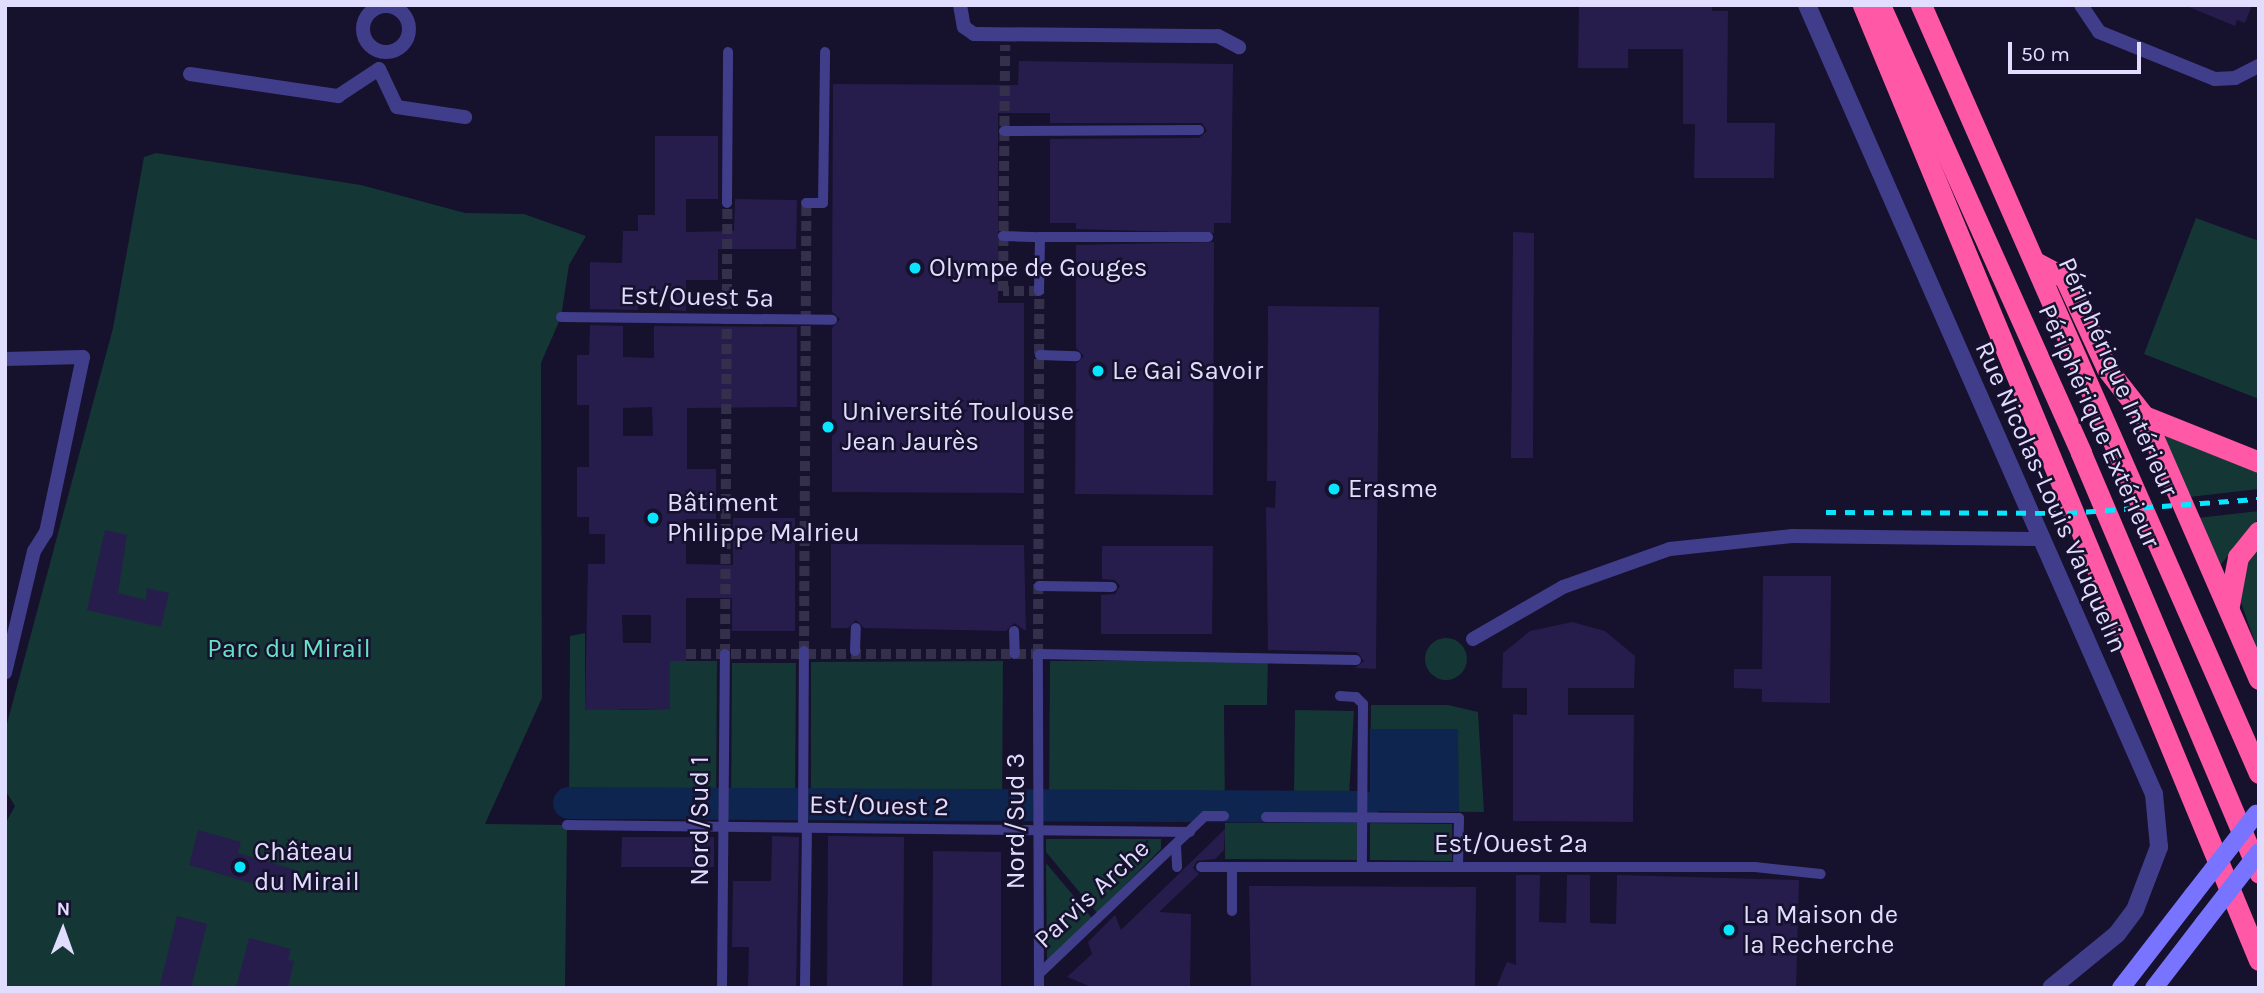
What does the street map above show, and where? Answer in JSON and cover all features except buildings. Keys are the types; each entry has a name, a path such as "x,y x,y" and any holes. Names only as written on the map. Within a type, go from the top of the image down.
{"highway":[{"path":"1863,5 2259,960"},
{"name":"Périphérique Extérieur","path":"1880,5 2076,441 2259,873"},
{"name":"Périphérique Intérieur","path":"1921,5 2037,263 2259,773"},
{"path":"2037,263 2065,278 2107,369 2144,416 2259,679"},
{"path":"2144,416 2259,462"},
{"path":"2229,607 2238,557 2259,531"}],"main road":[{"path":"2120,988 2257,813"},
{"path":"2154,988 2259,852"}],"street":[{"path":"960,5 964,27 974,34 1218,36 1239,47"},
{"name":"Rue Nicolas-Louis Vauquelin","path":"1807,5 2144,769 2159,821 2159,847 2135,910 2117,934 2051,988"},
{"path":"2081,5 2099,32 2215,79 2235,78 2259,65"},
{"path":"383,6 397,7 406,17 408,36 394,51 381,51 365,37 366,19 383,6"},
{"path":"381,51 379,69 397,107 465,117"},
{"path":"727,203 728,52"},
{"path":"806,203 823,203 825,52"},
{"path":"190,74 338,96 379,69"},
{"path":"1004,131 1199,130"},
{"path":"1003,236 1208,236"},
{"path":"1039,291 1040,237"},
{"name":"Est/Ouest 5a","path":"561,317 832,320"},
{"path":"1040,355 1076,356"},
{"path":"5,359 83,357 46,532 34,551 5,673"},
{"path":"1473,639 1563,587 1670,549 1792,536 2042,539"},
{"path":"1039,586 1112,587"},
{"path":"855,651 856,628"},
{"path":"1014,631 1015,654"},
{"path":"804,651 805,988"},
{"name":"Nord/Sud 1","path":"722,988 725,654"},
{"name":"Nord/Sud 3","path":"1039,988 1038,654 1356,660"},
{"path":"1340,696 1356,697 1363,705 1363,866"},
{"path":"1190,832 1205,816 1224,816"},
{"path":"1266,817 1459,818 1458,866"},
{"name":"Est/Ouest 2","path":"567,825 683,832 723,827 1038,827 1190,832"},
{"name":"Parvis Arche","path":"1039,974 1190,832"},
{"path":"1177,846 1177,867"},
{"name":"Est/Ouest 2a","path":"1200,867 1755,867 1821,874"},
{"path":"1232,911 1233,867"}],"green space":[{"name":"Parc du Mirail","path":"156,153 361,185 465,213 524,214 586,236 569,265 561,317 541,363 542,698 485,824 567,825 565,988 5,988 5,824 15,806 5,790 5,731 113,328 144,157"},
{"path":"2196,218 2259,241 2259,399 2144,354"},
{"path":"2167,433 2259,470 2259,489 2189,497 2160,436"},
{"path":"2259,511 2259,518 2218,568 2197,518"},
{"path":"2259,542 2259,654 2238,594 2240,572"},
{"path":"585,633 585,710 619,694 619,710 669,709 670,661 717,661 716,819 569,817 570,636"},
{"path":"1446,638 1461,644 1467,659 1461,674 1446,680 1431,674 1425,659 1431,644"},
{"path":"1268,660 1267,705 1224,705 1225,810 1201,810 1189,821 1049,820 1050,661"},
{"path":"1003,661 1002,820 811,819 811,662"},
{"path":"732,663 796,663 795,819 731,819"},
{"path":"1371,705 1448,705 1478,712 1484,812 1370,811"},
{"path":"1295,710 1354,711 1349,796 1294,796"},
{"path":"1225,823 1359,823 1359,860 1225,859"},
{"path":"1370,823 1452,824 1452,861 1370,860"},
{"path":"1046,839 1161,839 1161,849 1097,913 1046,852"},
{"path":"1046,863 1092,918 1047,962"}],"water":[{"path":"1370,729 1458,729 1459,812 1370,811"}],"waterway":[{"path":"569,803 1364,807"}],"tunnel":[{"path":"686,654 1038,654 1039,291 1003,291 1005,45"},
{"path":"725,654 727,203"},
{"path":"804,651 806,203"}],"railway":[{"path":"1826,512 2067,513 2259,499"}],"place":[{"name":"Olympe de Gouges","path":"915,268"},
{"name":"Le Gai Savoir","path":"1098,371"},
{"name":"Université Toulouse Jean Jaurès","path":"828,427"},
{"name":"Erasme","path":"1334,489"},
{"name":"Bâtiment Philippe Malrieu","path":"653,518"},
{"name":"Château du Mirail","path":"240,867"},
{"name":"La Maison de la Recherche","path":"1729,930"}]}
